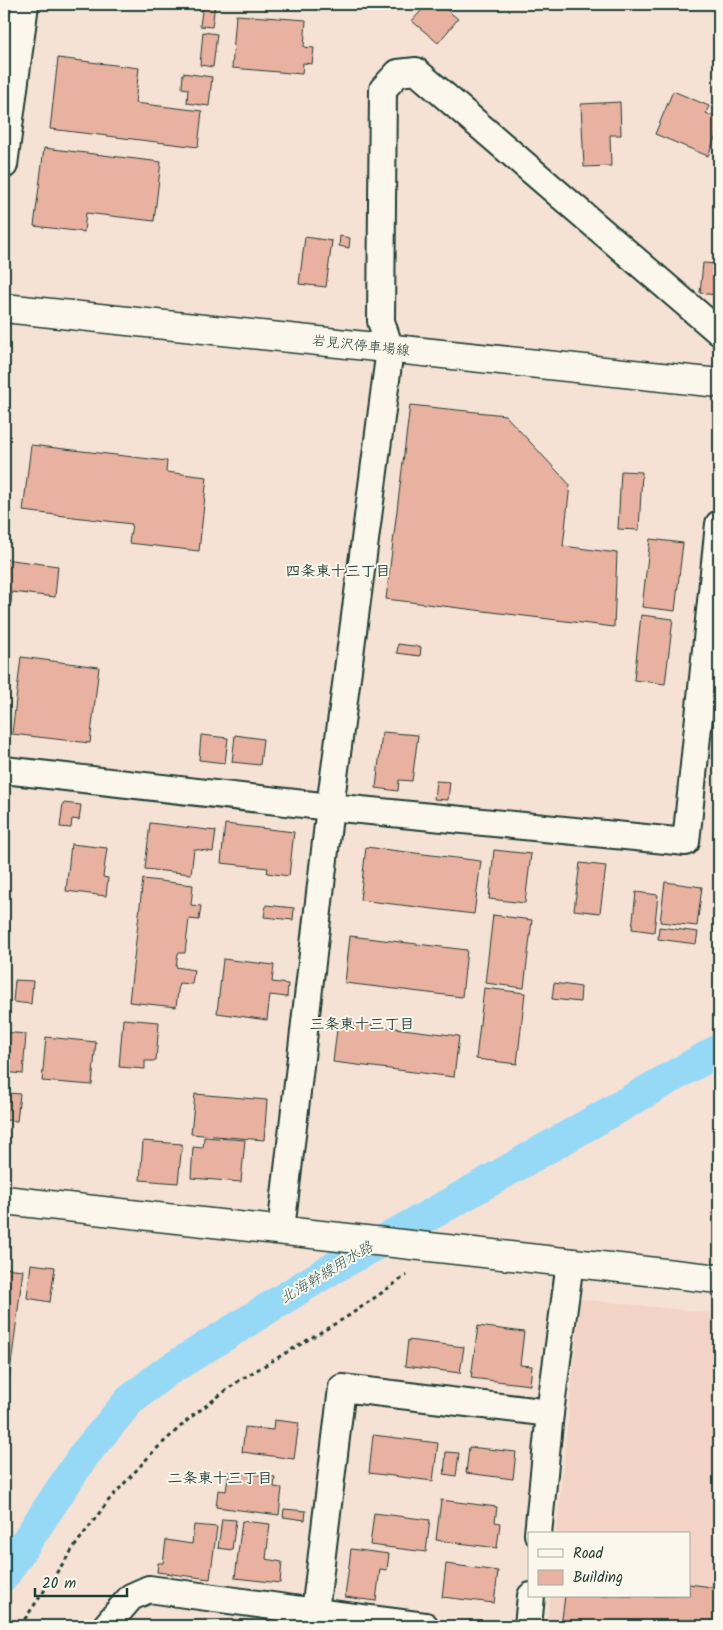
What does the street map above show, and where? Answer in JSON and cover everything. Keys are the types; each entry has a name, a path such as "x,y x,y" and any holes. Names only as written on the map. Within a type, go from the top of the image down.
{"main road":[{"name":"岩見沢停車場線","path":"4,308 719,383"},
{"path":"4,1200 719,1279"}],"street":[{"path":"4,166 25,4"},
{"path":"280,1230 330,807 390,349 381,321 383,90 398,73 416,71 719,332"},
{"path":"4,770 330,807 686,842 719,524"},
{"path":"538,1532 550,1413 570,1262"},
{"path":"315,1612 342,1388 550,1413"},
{"path":"106,1626 131,1597 149,1589 425,1626"},
{"path":"528,1626 531,1598"}],"path":[{"path":"20,1626 77,1543 110,1500 154,1451 191,1417 240,1380 350,1315 433,1247"}],"shaded area":[{"path":"581,1299 719,1314 719,1626 547,1626 550,1598 690,1598 690,1532 556,1532"}],"building":[{"path":"203,4 215,4 212,27 200,26"},
{"path":"427,4 440,4 458,19 438,43 412,21"},
{"path":"236,15 306,20 304,47 314,48 312,64 303,63 302,74 232,68"},
{"path":"203,32 217,34 213,67 200,65"},
{"path":"58,58 139,68 135,103 202,111 198,147 50,129"},
{"path":"183,73 212,77 209,106 187,103 188,89 182,88"},
{"path":"673,91 709,106 706,113 719,119 719,127 708,156 655,134"},
{"path":"620,102 621,135 610,135 611,166 584,167 581,104"},
{"path":"44,148 161,162 154,221 86,213 84,232 34,226"},
{"path":"340,236 350,238 349,248 339,246"},
{"path":"305,237 332,241 326,287 299,284"},
{"path":"703,263 719,264 716,295 700,293"},
{"path":"410,405 505,415 570,485 563,546 617,553 614,627 386,599"},
{"path":"31,445 167,461 166,472 207,477 199,551 129,543 132,524 23,511"},
{"path":"621,471 642,472 639,530 618,529"},
{"path":"650,539 683,543 675,611 642,607"},
{"path":"4,559 58,566 55,597 12,592 11,603 4,602"},
{"path":"641,615 673,619 665,684 634,680"},
{"path":"398,644 421,647 420,656 397,653"},
{"path":"21,657 99,667 90,743 12,734"},
{"path":"382,732 418,735 412,781 399,780 398,791 376,788"},
{"path":"201,735 228,738 225,763 199,760"},
{"path":"235,735 263,739 260,765 232,762"},
{"path":"436,781 450,782 448,800 434,799"},
{"path":"63,803 81,805 79,820 72,819 71,828 60,827"},
{"path":"150,823 216,831 213,852 194,849 191,874 145,869"},
{"path":"225,824 294,832 289,876 267,873 268,868 221,863"},
{"path":"71,844 107,848 103,877 108,878 106,896 66,891"},
{"path":"366,847 481,861 474,914 360,900"},
{"path":"494,850 531,854 525,903 489,899"},
{"path":"580,863 606,866 600,913 574,910"},
{"path":"143,879 193,885 191,905 201,906 199,920 189,919 185,953 178,953 176,967 194,970 192,984 179,983 176,1007 129,1002"},
{"path":"665,882 702,887 697,926 660,922"},
{"path":"636,892 658,895 654,932 632,929"},
{"path":"266,905 294,908 293,920 264,917"},
{"path":"493,915 532,920 524,988 485,983"},
{"path":"659,927 698,932 696,944 658,939"},
{"path":"350,936 467,950 462,997 345,983"},
{"path":"223,959 274,965 272,982 288,984 287,997 270,995 267,1020 217,1013"},
{"path":"15,980 33,981 31,1004 13,1002"},
{"path":"554,983 581,987 580,1002 552,999"},
{"path":"484,988 525,993 517,1064 476,1059"},
{"path":"123,1019 159,1022 156,1061 145,1061 145,1069 119,1067"},
{"path":"338,1021 459,1036 454,1077 333,1062"},
{"path":"4,1032 26,1034 23,1074 4,1072"},
{"path":"46,1037 96,1042 92,1085 42,1081"},
{"path":"8,1093 20,1094 17,1121 6,1120"},
{"path":"195,1094 267,1100 264,1140 191,1134"},
{"path":"204,1137 245,1140 241,1182 191,1178 193,1147 203,1148"},
{"path":"143,1141 182,1144 178,1183 140,1180"},
{"path":"31,1264 55,1267 50,1302 27,1298"},
{"path":"4,1268 23,1270 4,1420"},
{"path":"478,1326 524,1332 520,1365 532,1366 530,1385 471,1378"},
{"path":"408,1340 464,1347 460,1373 405,1366"},
{"path":"274,1420 299,1423 294,1459 242,1452 245,1427 273,1430"},
{"path":"373,1435 438,1443 433,1481 369,1473"},
{"path":"469,1447 516,1452 513,1479 466,1473"},
{"path":"446,1452 459,1453 456,1476 444,1474"},
{"path":"229,1471 275,1477 274,1487 282,1488 279,1515 216,1507 218,1490 226,1491"},
{"path":"441,1500 497,1507 495,1522 500,1523 497,1548 436,1540"},
{"path":"284,1509 306,1511 305,1520 283,1517"},
{"path":"374,1513 430,1520 426,1552 370,1545"},
{"path":"222,1519 236,1520 232,1550 218,1548"},
{"path":"242,1521 270,1524 266,1559 282,1562 280,1583 235,1578"},
{"path":"194,1525 217,1527 210,1579 157,1572 158,1563 163,1563 166,1540 192,1544"},
{"path":"351,1549 389,1554 387,1570 380,1569 376,1601 345,1597"},
{"path":"446,1564 498,1571 494,1603 442,1597"},
{"path":"690,1584 719,1588 719,1626 561,1626 565,1598 690,1598"},
{"path":"205,1622 218,1624 217,1626 205,1626"}],"waterway":[{"name":"北海幹線用水路","path":"4,1575 84,1455 129,1401 164,1373 328,1271 719,1050"}],"district":[{"name":"四条東十三丁目","path":"338,572"},
{"name":"三条東十三丁目","path":"362,1025"},
{"name":"二条東十三丁目","path":"220,1479"}]}
